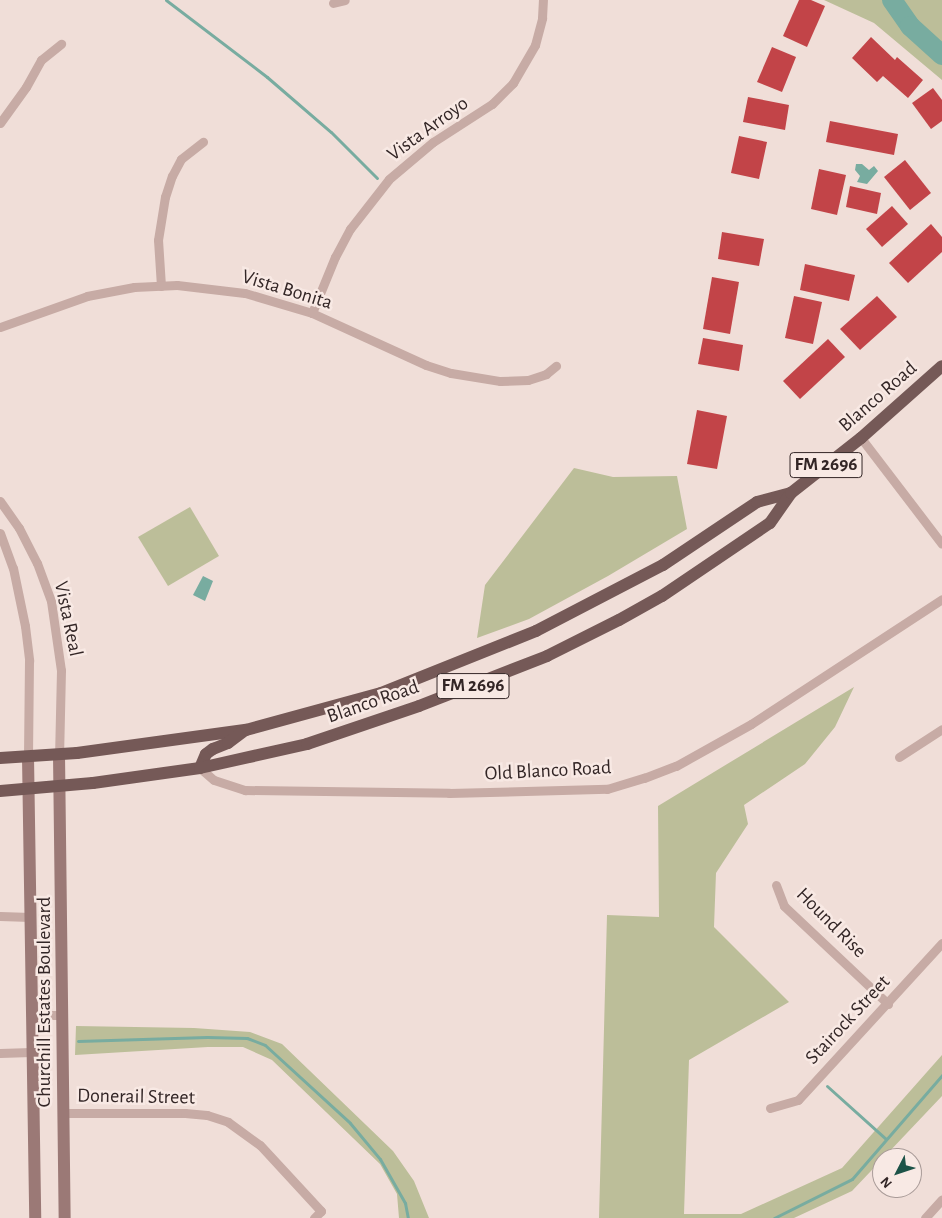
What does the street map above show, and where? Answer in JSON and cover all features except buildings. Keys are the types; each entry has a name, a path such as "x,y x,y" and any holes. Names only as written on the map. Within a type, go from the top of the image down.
{"main road":[{"name":"Blanco Road","path":"0,791 60,786 200,768 307,744 483,682 547,656 619,620 707,567 770,523 791,492 861,438 942,366"},
{"name":"Blanco Road","path":"0,758 59,754 246,730 381,693 536,631 663,565 756,502 791,492"},
{"path":"200,768 206,754 212,749 228,743 246,730"}],"street":[{"path":"333,4 346,0"},
{"name":"Vista Arroyo","path":"312,313 334,257 350,229 384,185 433,142 492,104 513,83 534,45 542,18 543,0"},
{"path":"0,123 26,87 41,60 61,44"},
{"path":"161,286 158,240 165,197 172,176 181,159 202,142"},
{"name":"Vista Bonita","path":"0,328 87,296 134,286 177,286 245,293 312,313 418,362 451,372 500,381 528,380 546,374 556,366"},
{"path":"861,438 942,544"},
{"name":"Vista Real","path":"0,501 19,528 36,563 50,601 61,670 59,754"},
{"path":"0,533 13,568 25,626 28,661 28,756"},
{"name":"Old Blanco Road","path":"200,768 214,780 244,790 449,793 607,789 676,766 751,724 942,599"},
{"path":"899,757 942,729"},
{"name":"Churchill Estates Boulevard","path":"59,754 65,1218"},
{"name":"Churchill Estates Boulevard","path":"28,756 30,1014 35,1218"},
{"name":"Hound Rise","path":"776,885 784,906 888,1004"},
{"path":"0,916 30,917"},
{"name":"Stairock Street","path":"770,1108 798,1100 942,943"},
{"path":"30,1014 62,1015"},
{"path":"0,1053 31,1052"},
{"name":"Donerail Street","path":"63,1113 185,1113 207,1115 228,1122 260,1145 321,1211 314,1218"},
{"path":"925,1218 942,1199"}],"green space":[{"path":"824,0 942,0 942,80 874,23"},
{"path":"574,468 613,477 677,476 687,529 608,576 529,619 477,638 485,585"},
{"path":"190,507 219,556 168,586 138,537"},
{"path":"854,687 835,727 805,764 744,805 748,824 716,873 714,927 789,1002 689,1060 684,1214 741,1214 842,1168 942,1055 942,1096 893,1148 872,1148 872,1170 852,1191 794,1218 599,1218 607,915 659,917 658,806"},
{"path":"76,1026 194,1028 250,1032 282,1044 393,1151 414,1181 429,1218 399,1218 397,1194 380,1164 272,1060 243,1047 208,1047 75,1055"}],"water":[{"path":"856,164 862,164 869,170 874,166 878,171 867,184 857,182 860,176 855,170"},
{"path":"203,576 213,581 205,601 193,595"}],"waterway":[{"path":"166,0 267,77 331,132 377,178"},
{"path":"892,0 910,26 942,55"},
{"path":"78,1041 207,1037 247,1038 265,1045 350,1123 380,1159 405,1203 408,1218"},
{"path":"774,1218 852,1179 942,1075"},
{"path":"827,1086 886,1139"}]}
